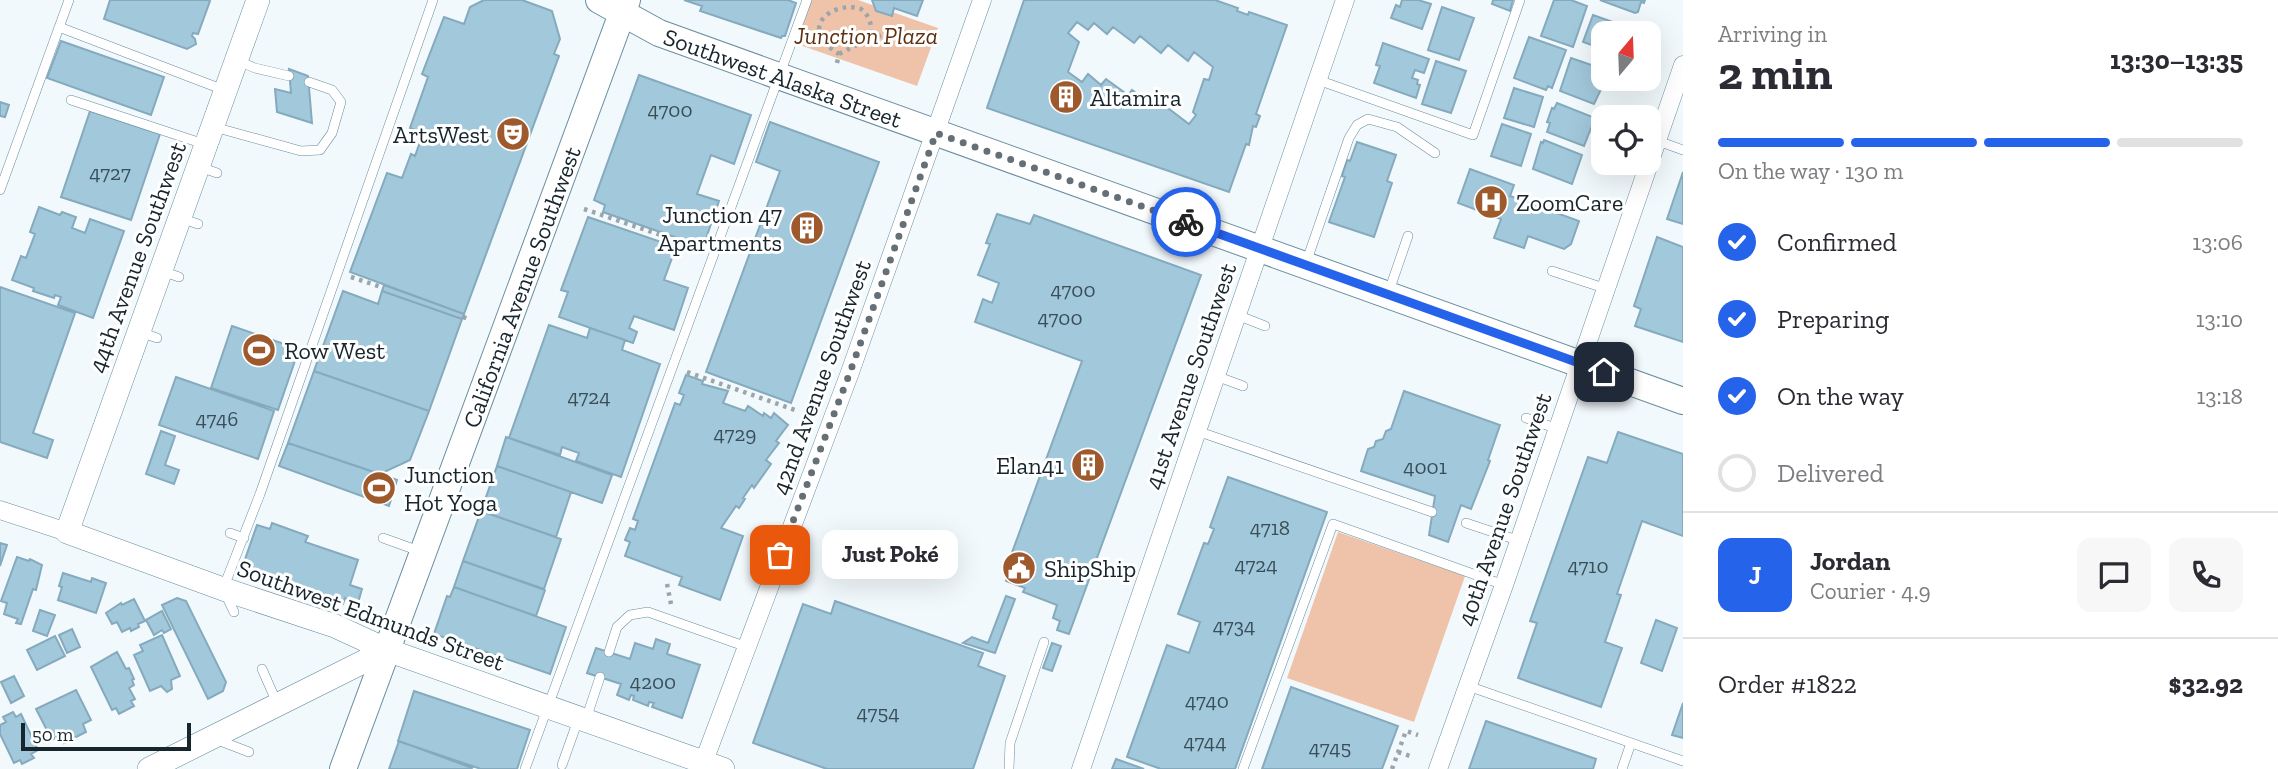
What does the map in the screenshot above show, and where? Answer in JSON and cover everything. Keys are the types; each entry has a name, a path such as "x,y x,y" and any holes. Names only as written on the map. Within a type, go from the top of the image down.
{"main road":[{"name":"Southwest Alaska Street","path":"599,0 625,7 659,33 1683,401"},
{"name":"California Avenue Southwest","path":"343,769 625,7"}],"street":[{"name":"44th Avenue Southwest","path":"67,532 148,335 189,221 225,91 258,0"},
{"name":"42nd Avenue Southwest","path":"710,767 747,647 849,375 982,0"},
{"name":"41st Avenue Southwest","path":"1082,769 1345,0"},
{"name":"40th Avenue Southwest","path":"1661,129 1683,65"},
{"name":"40th Avenue Southwest","path":"1438,769 1520,541 1646,175"},
{"name":"Southwest Edmunds Street","path":"0,510 335,626 387,650 710,767"},
{"path":"151,768 387,650"}],"lane":[{"path":"0,190 69,0"},
{"path":"234,612 223,589 244,538 433,0"},
{"path":"525,769 807,0"},
{"path":"1318,80 1473,135 1520,0"},
{"path":"59,27 225,91"},
{"path":"236,60 255,68 289,76"},
{"path":"71,100 208,153 320,150 332,133 341,102 332,90 309,82"},
{"path":"1305,265 1349,138 1357,125 1368,119 1397,127 1435,153"},
{"path":"1661,142 1683,150"},
{"path":"1388,295 1408,236"},
{"path":"1552,271 1607,289"},
{"path":"1237,316 1265,326"},
{"path":"1216,376 1243,386"},
{"path":"1526,418 1558,429"},
{"path":"1197,431 1432,512"},
{"path":"1466,523 1520,541"},
{"path":"1243,769 1333,524 1504,585"},
{"path":"230,533 244,538"},
{"path":"383,538 424,552"},
{"path":"609,652 617,627 630,615 648,612 747,647"},
{"path":"1009,769 1010,743 1044,642"},
{"path":"262,668 278,704"},
{"path":"562,765 600,677"},
{"path":"1468,686 1683,761"},
{"path":"210,738 249,752"},
{"path":"1622,769 1631,743"}],"path":[{"path":"839,54 828,47 819,31 822,13 832,5 845,1 858,5 868,14 872,31 870,38"},
{"path":"839,54 870,38 901,32 914,32 937,38"},
{"path":"837,63 839,54"},
{"path":"584,209 714,254"},
{"path":"337,272 384,288"},
{"path":"678,369 794,410"},
{"path":"667,584 671,605"},
{"path":"1392,769 1406,731 1418,735"},
{"path":"1398,752 1410,756"}],"green space":[{"name":"Junction Plaza","path":"809,0 858,0 938,28 917,86 794,43"},
{"path":"1338,532 1465,576 1414,722 1287,678"}],"building":[{"path":"110,0 210,1 198,34 193,33 192,36 196,44 187,49 104,19"},
{"path":"484,0 522,0 552,11 560,39 554,54 559,56 464,314 350,272 387,173 402,178 411,154 415,156 423,133 410,128 428,77 422,74 444,17 464,24 470,7"},
{"path":"684,0 788,0 796,3 785,36 781,38 700,11 702,6"},
{"path":"872,0 923,0 917,16 894,8 892,16 876,11"},
{"name":"Altamira","path":"1024,0 1215,0 1238,8 1237,11 1248,15 1249,12 1287,25 1256,114 1260,116 1256,127 1253,126 1249,145 1246,144 1229,192 987,108","holes":["1077,22 1088,30 1094,23 1107,34 1113,27 1134,43 1140,36 1161,53 1168,45 1188,61 1194,52 1213,67 1209,80 1204,79 1193,112 1196,115 1189,124 1156,99 1151,105 1132,90 1128,95 1106,79 1101,85 1088,74 1082,82 1068,72 1079,42 1068,33"]},
{"path":"1402,0 1418,0 1431,4 1422,29 1391,18 1396,5 1400,7"},
{"path":"1493,0 1513,0 1510,11 1492,4"},
{"path":"1554,0 1571,0 1587,6 1573,47 1541,36"},
{"path":"1600,0 1645,0 1635,13"},
{"path":"1442,7 1474,18 1459,60 1428,50"},
{"path":"1593,15 1610,21 1591,21 1591,45 1583,42"},
{"path":"1529,37 1566,50 1552,88 1548,86 1546,90 1514,78"},
{"path":"61,41 164,77 151,115 47,78"},
{"path":"1383,43 1429,59 1424,73 1415,70 1412,78 1418,80 1417,84 1420,85 1416,98 1374,83 1380,66 1376,65"},
{"path":"1571,58 1591,65 1591,91 1600,91 1594,104 1560,91"},
{"path":"1436,61 1466,71 1451,113 1422,104"},
{"path":"289,69 308,76 312,123 277,112 275,89 291,93"},
{"name":"Junction 47 Apartments","path":"639,75 751,115 734,164 711,155 697,194 719,201 703,247 603,212 605,205 594,200"},
{"path":"1514,88 1543,97 1534,127 1504,118"},
{"path":"0,102 9,105 5,117 0,116"},
{"path":"1557,103 1591,116 1591,128 1584,146 1547,132 1550,123 1547,122 1552,108 1554,109"},
{"path":"90,111 160,134 131,220 61,197"},
{"name":"Junction 47 Apartments","path":"770,122 879,162 791,403 706,372 780,171 756,162"},
{"path":"1502,124 1531,134 1521,166 1491,156"},
{"path":"1544,140 1582,155 1572,184 1533,169"},
{"path":"1357,142 1396,155 1387,181 1392,183 1374,237 1329,222 1345,177 1342,176 1347,160 1350,161"},
{"path":"1470,169 1514,185 1510,196 1579,221 1571,244 1564,249 1528,236 1524,248 1494,238 1501,219 1458,203"},
{"path":"1683,172 1683,224 1667,219"},
{"path":"39,207 60,215 62,212 76,217 72,228 85,233 90,219 124,231 93,318 58,305 61,297 55,295 54,298 33,291 34,288 12,280 21,256 26,258 35,234 30,232"},
{"name":"Elan41","path":"997,214 1030,224 1034,215 1201,275 1069,634 1057,630 1060,621 1053,618 1057,605 1023,592 1025,588 1006,581 1009,570 1006,569 1082,361 975,322 983,299 992,303 999,283 978,275 990,244 986,243"},
{"path":"588,217 676,247 664,280 688,288 674,330 634,316 629,328 637,332 633,343 559,317 568,292 561,290"},
{"path":"1657,237 1683,247 1683,342 1635,326 1641,309 1634,306"},
{"path":"384,285 464,314 463,317 462,319 382,291"},
{"path":"0,287 75,313 33,433 53,440 47,458 0,442"},
{"path":"343,291 378,304 382,291 462,319 429,411 314,371"},
{"path":"549,325 587,338 590,328 625,340 622,350 660,364 621,477 576,461 579,453 562,447 560,455 509,438"},
{"path":"232,326 299,349 278,410 211,388"},
{"path":"314,371 429,411 410,460 380,474 288,443"},
{"path":"686,375 703,381 702,384 728,391 723,403 745,411 748,406 771,418 774,413 788,425 766,460 771,464 721,528 743,536 720,600 679,585 682,577 625,556 630,542 625,540 630,528 635,530 638,521 633,519 675,403 680,405 684,395 679,393"},
{"path":"176,377 274,411 258,459 159,425"},
{"path":"1404,391 1500,425 1488,460 1490,461 1471,509 1461,505 1448,542 1429,535 1435,496 1361,471 1368,449 1374,447 1376,441 1383,439 1386,431 1391,429"},
{"path":"161,431 175,436 165,465 179,470 174,484 146,474"},
{"path":"1618,432 1683,454 1683,536 1642,521 1617,594 1621,595 1605,642 1622,648 1601,707 1518,678 1537,623 1530,621 1588,457 1607,463"},
{"path":"506,437 612,475 602,503 497,466"},
{"path":"288,443 397,480 389,506 279,466"},
{"path":"497,466 571,492 556,537 481,511"},
{"path":"1228,477 1327,512 1235,769 1161,769 1127,757 1167,645 1189,653 1200,622 1178,614 1204,543 1208,544 1214,529 1210,527"},
{"path":"481,511 561,539 544,589 463,561"},
{"path":"272,523 308,536 305,542 358,560 350,585 362,589 358,603 345,598 343,604 242,568 257,525 270,529"},
{"path":"0,543 7,545 0,566"},
{"path":"17,557 42,565 36,590 33,589 21,624 16,623 18,619 4,614 7,603 1,601"},
{"path":"463,561 545,590 536,616 454,587"},
{"path":"63,573 91,582 92,578 106,583 96,613 58,600"},
{"path":"454,587 566,627 550,674 434,634 447,596 450,597"},
{"path":"1006,596 1015,599 995,653 963,643 972,637 988,643"},
{"path":"177,598 186,601 226,682 223,691 208,699 162,605"},
{"path":"134,599 145,621 131,631 130,628 122,632 117,622 112,624 106,613 121,603 122,605"},
{"path":"835,601 983,653 978,666 1005,676 973,769 827,769 753,743 803,604 831,614"},
{"path":"40,610 55,615 47,636 33,631"},
{"path":"162,611 171,629 154,635 146,620"},
{"path":"1656,620 1677,628 1662,671 1641,663"},
{"path":"72,629 80,647 67,653 59,635"},
{"path":"162,635 180,676 171,680 172,689 167,692 161,686 150,691 134,655 143,651 140,645"},
{"path":"55,636 65,656 37,670 27,650"},
{"path":"656,639 670,644 667,654 700,665 682,718 652,707 654,703 649,702 648,706 633,700 634,696 631,695 629,700 617,695 621,684 587,673 596,648 630,659 635,643 653,649"},
{"path":"1052,643 1061,646 1052,671 1043,668"},
{"path":"117,652 134,679 134,685 129,688 135,699 131,701 134,706 119,714 116,708 112,710 91,667"},
{"path":"14,676 24,696 11,703 1,682"},
{"path":"1291,687 1398,726 1382,769 1262,769"},
{"path":"76,690 91,720 83,724 86,732 64,743 61,735 52,740 36,709"},
{"path":"414,691 530,730 517,769 481,769 398,741"},
{"path":"1683,703 1683,738 1672,735"},
{"path":"13,712 16,717 21,714 38,750 31,754 34,758 22,764 20,760 14,763 0,734 0,725 6,722 3,717"},
{"path":"1486,721 1596,759 1593,769 1469,769"},
{"path":"399,741 472,768 389,769"},
{"path":"1116,759 1144,769 1112,769"}],"way so far":[{"path":"780,555 849,375 936,133 1186,222"}],"place":[{"name":"Altamira","path":"1066,97"},
{"name":"ArtsWest","path":"513,134"},
{"name":"ZoomCare","path":"1491,202"},
{"name":"Junction 47 Apartments","path":"807,228"},
{"name":"Row West","path":"259,350"},
{"name":"Elan41","path":"1088,465"},
{"name":"Junction Hot Yoga","path":"379,488"},
{"name":"Just Poké","path":"780,555"},
{"name":"ShipShip","path":"1019,568"}],"route":[{"path":"1186,222 1604,372"}]}
